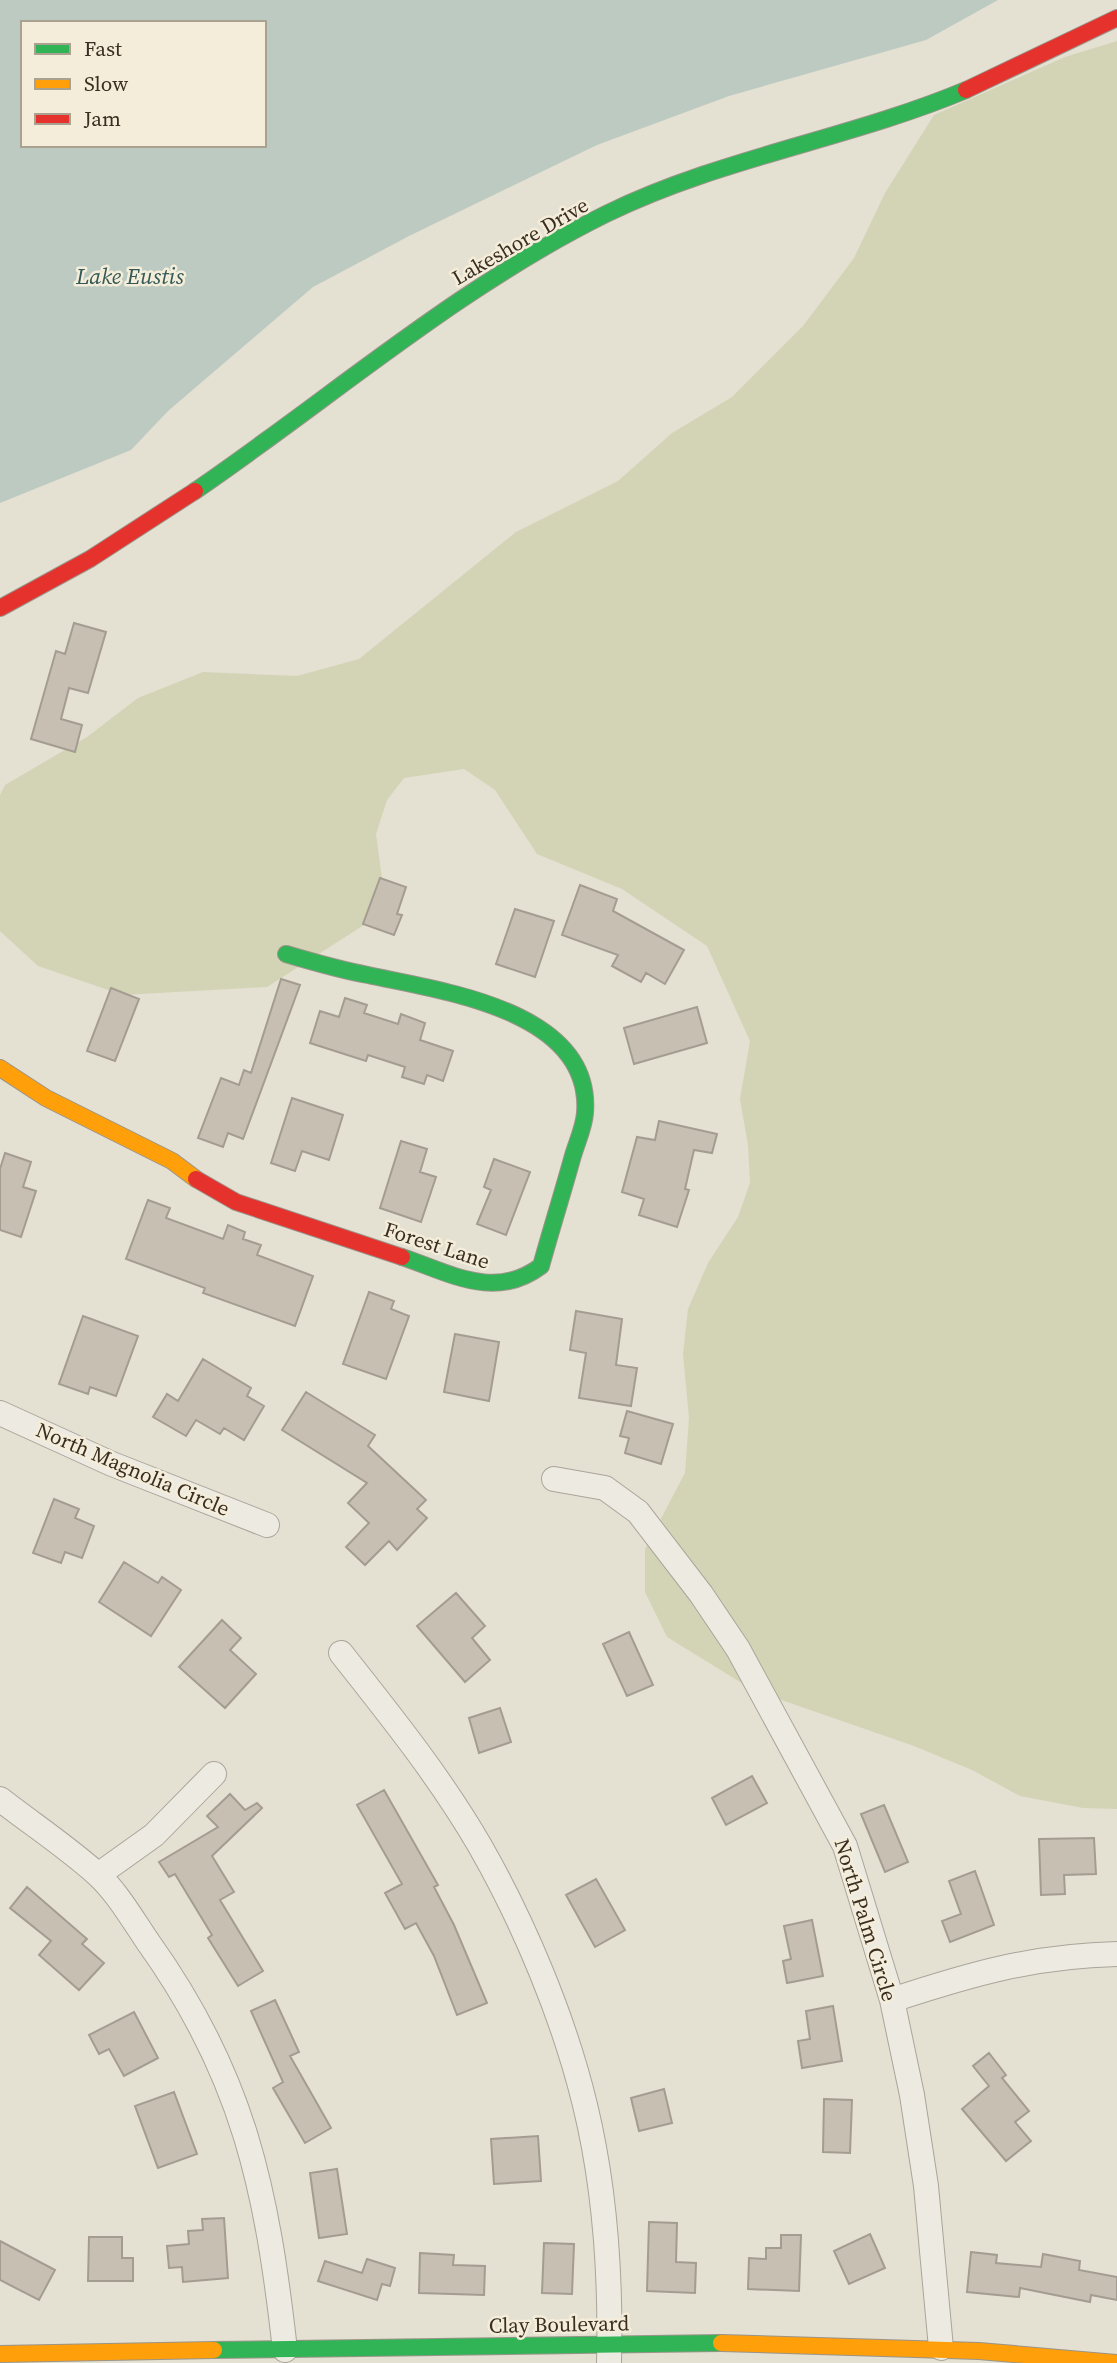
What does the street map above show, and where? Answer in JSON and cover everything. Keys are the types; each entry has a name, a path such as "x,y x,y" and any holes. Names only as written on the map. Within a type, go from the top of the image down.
{"street":[{"name":"Lakeshore Drive","path":"0,607 90,559 219,472 453,304 573,231 620,209 692,182 909,112 998,78 1117,18"},
{"name":"Forest Lane","path":"0,1068 46,1098 172,1161 203,1184 236,1202 473,1281 513,1285 527,1278 541,1266 585,1114 584,1088 574,1062 561,1046 539,1029 508,1013 456,994 344,970 286,954"},
{"name":"North Magnolia Circle","path":"0,1413 112,1464 267,1525"},
{"name":"North Palm Circle","path":"554,1479 605,1488 638,1512 738,1649 845,1846 892,2000 926,2186 941,2348"},
{"path":"341,1653 434,1774 473,1835 505,1893 536,1962 570,2056 594,2148 603,2221 610,2353"},
{"path":"98,1875 154,1835 214,1774"},
{"path":"0,1799 98,1875 167,1969 201,2025 239,2110 265,2207 275,2256 285,2350"},
{"path":"892,2000 1006,1965 1050,1957 1117,1954"},
{"name":"Clay Boulevard","path":"0,2354 285,2350 610,2353 941,2348 1117,2363"}],"green space":[{"path":"1117,41 1117,1809 1083,1808 1020,1796 972,1770 914,1746 753,1690 667,1637 645,1592 645,1549 685,1473 689,1418 683,1354 688,1309 708,1263 738,1217 750,1183 748,1145 740,1099 750,1041 707,946 622,889 537,854 495,790 464,769 404,778 387,800 376,834 383,886 364,925 267,987 123,995 38,966 0,931 0,795 5,785 87,737 138,698 203,672 297,676 359,659 516,532 618,481 672,433 732,397 803,326 854,258 885,193 934,115 1065,57"}],"water":[{"name":"Lake Eustis","path":"0,0 998,0 926,40 729,96 597,145 409,236 313,287 168,411 131,450 0,503"}],"building":[{"path":"74,623 106,632 88,693 69,688 61,719 82,725 75,752 31,739 56,651 65,654"},
{"path":"380,878 406,887 397,914 402,915 394,935 363,924"},
{"path":"580,885 617,899 613,911 684,950 665,984 646,973 641,982 612,966 618,955 562,935"},
{"path":"515,909 554,921 535,977 496,964"},
{"path":"281,979 300,985 243,1139 228,1133 223,1147 198,1138 221,1078 239,1085 244,1070 251,1073"},
{"path":"111,988 139,999 115,1061 87,1051"},
{"path":"345,998 367,1005 364,1013 398,1024 401,1014 425,1023 420,1040 453,1051 443,1081 427,1075 424,1084 402,1077 405,1067 368,1055 366,1061 310,1043 320,1011 339,1017"},
{"path":"697,1007 707,1043 634,1064 624,1028"},
{"path":"292,1098 343,1115 329,1160 302,1151 295,1171 271,1163"},
{"path":"659,1121 717,1134 712,1153 694,1150 685,1189 689,1190 677,1227 639,1215 644,1199 622,1192 637,1137 655,1140"},
{"path":"401,1141 427,1149 420,1172 436,1177 421,1222 380,1208"},
{"path":"5,1153 31,1162 23,1187 36,1191 21,1237 0,1230 0,1169"},
{"path":"494,1159 530,1172 506,1235 477,1224 491,1190 484,1187"},
{"path":"148,1200 170,1208 166,1218 223,1239 228,1225 245,1232 243,1239 261,1245 257,1255 313,1276 295,1326 203,1293 205,1288 126,1259"},
{"path":"369,1292 394,1301 391,1309 409,1316 386,1379 343,1364"},
{"path":"576,1311 622,1319 616,1365 637,1368 631,1406 579,1398 586,1353 570,1350"},
{"path":"83,1316 138,1336 116,1396 90,1387 88,1394 59,1384"},
{"path":"455,1334 499,1342 489,1401 444,1392"},
{"path":"203,1359 251,1388 247,1396 264,1406 244,1440 224,1428 220,1434 196,1420 186,1436 153,1417 167,1394 178,1401"},
{"path":"306,1392 375,1435 368,1446 426,1500 417,1509 427,1518 397,1550 389,1541 365,1565 346,1547 369,1523 348,1503 367,1483 282,1430"},
{"path":"627,1411 673,1424 661,1464 625,1453 629,1438 620,1436"},
{"path":"54,1499 79,1509 75,1518 94,1526 82,1558 65,1552 61,1563 33,1553"},
{"path":"124,1562 158,1583 162,1577 181,1590 151,1636 99,1602"},
{"path":"456,1593 485,1626 472,1638 490,1660 465,1682 417,1626"},
{"path":"222,1620 241,1638 230,1650 256,1674 225,1708 179,1667"},
{"path":"629,1632 653,1685 627,1696 603,1644"},
{"path":"500,1708 511,1742 479,1753 469,1718"},
{"path":"752,1776 767,1803 726,1825 712,1798"},
{"path":"384,1790 438,1885 434,1887 454,1925 487,2003 457,2015 434,1956 416,1923 405,1929 385,1893 402,1884 357,1805"},
{"path":"230,1794 245,1810 257,1803 262,1808 212,1856 234,1892 220,1900 263,1971 238,1986 208,1938 212,1935 175,1874 169,1877 159,1862 218,1827 207,1816"},
{"path":"884,1805 908,1862 885,1872 861,1814"},
{"path":"1094,1838 1096,1874 1064,1875 1065,1894 1041,1895 1039,1839"},
{"path":"975,1871 994,1925 950,1942 942,1921 961,1914 949,1881"},
{"path":"596,1879 625,1930 595,1947 566,1895"},
{"path":"27,1887 87,1939 82,1944 104,1963 79,1990 39,1955 51,1941 10,1908"},
{"path":"812,1920 823,1976 787,1983 783,1961 791,1959 784,1926"},
{"path":"275,2000 299,2052 290,2056 331,2128 305,2143 273,2088 283,2082 251,2011"},
{"path":"833,2006 842,2061 802,2068 798,2041 810,2039 806,2011"},
{"path":"134,2012 158,2058 124,2076 109,2049 99,2054 89,2035"},
{"path":"989,2053 1006,2075 1002,2078 1029,2111 1015,2122 1031,2141 1006,2161 962,2109 989,2086 973,2066"},
{"path":"664,2089 672,2123 639,2131 631,2098"},
{"path":"174,2092 197,2154 158,2168 135,2106"},
{"path":"824,2099 852,2100 850,2153 823,2152"},
{"path":"538,2136 541,2181 494,2184 491,2139"},
{"path":"337,2169 347,2234 319,2238 310,2173"},
{"path":"224,2218 228,2278 183,2282 182,2267 169,2268 167,2246 189,2244 188,2231 203,2230 202,2219"},
{"path":"649,2222 677,2223 676,2262 696,2263 695,2293 647,2291"},
{"path":"870,2234 885,2268 849,2284 834,2251"},
{"path":"781,2235 801,2235 799,2291 748,2289 749,2258 766,2259 766,2248 781,2248"},
{"path":"89,2237 122,2237 122,2258 133,2258 133,2281 88,2281"},
{"path":"0,2241 55,2270 39,2300 0,2280"},
{"path":"544,2243 574,2244 572,2294 542,2293"},
{"path":"971,2252 997,2255 996,2263 1041,2267 1043,2254 1080,2261 1079,2270 1117,2277 1117,2300 1091,2295 1090,2302 1020,2288 1019,2297 967,2292"},
{"path":"420,2253 454,2255 453,2265 485,2266 484,2295 419,2293"},
{"path":"367,2259 395,2268 390,2286 382,2284 377,2300 318,2281 325,2261 362,2273"}],"traffic: fast":[{"path":"195,491 447,309 551,243 606,214 694,178 876,122 966,90"},
{"path":"286,954 347,971 434,989 507,1011 539,1028 565,1050 581,1078 585,1113 583,1124 541,1266 507,1282 489,1283 455,1276 402,1257"},
{"path":"214,2350 721,2343"}],"traffic: slow":[{"path":"0,1068 46,1098 172,1161 196,1179"},
{"path":"721,2343 979,2351 1117,2363"},
{"path":"0,2354 214,2350"}],"traffic: jam":[{"path":"966,90 1117,18"},
{"path":"0,608 90,559 195,491"},
{"path":"196,1179 236,1202 402,1257"}]}
